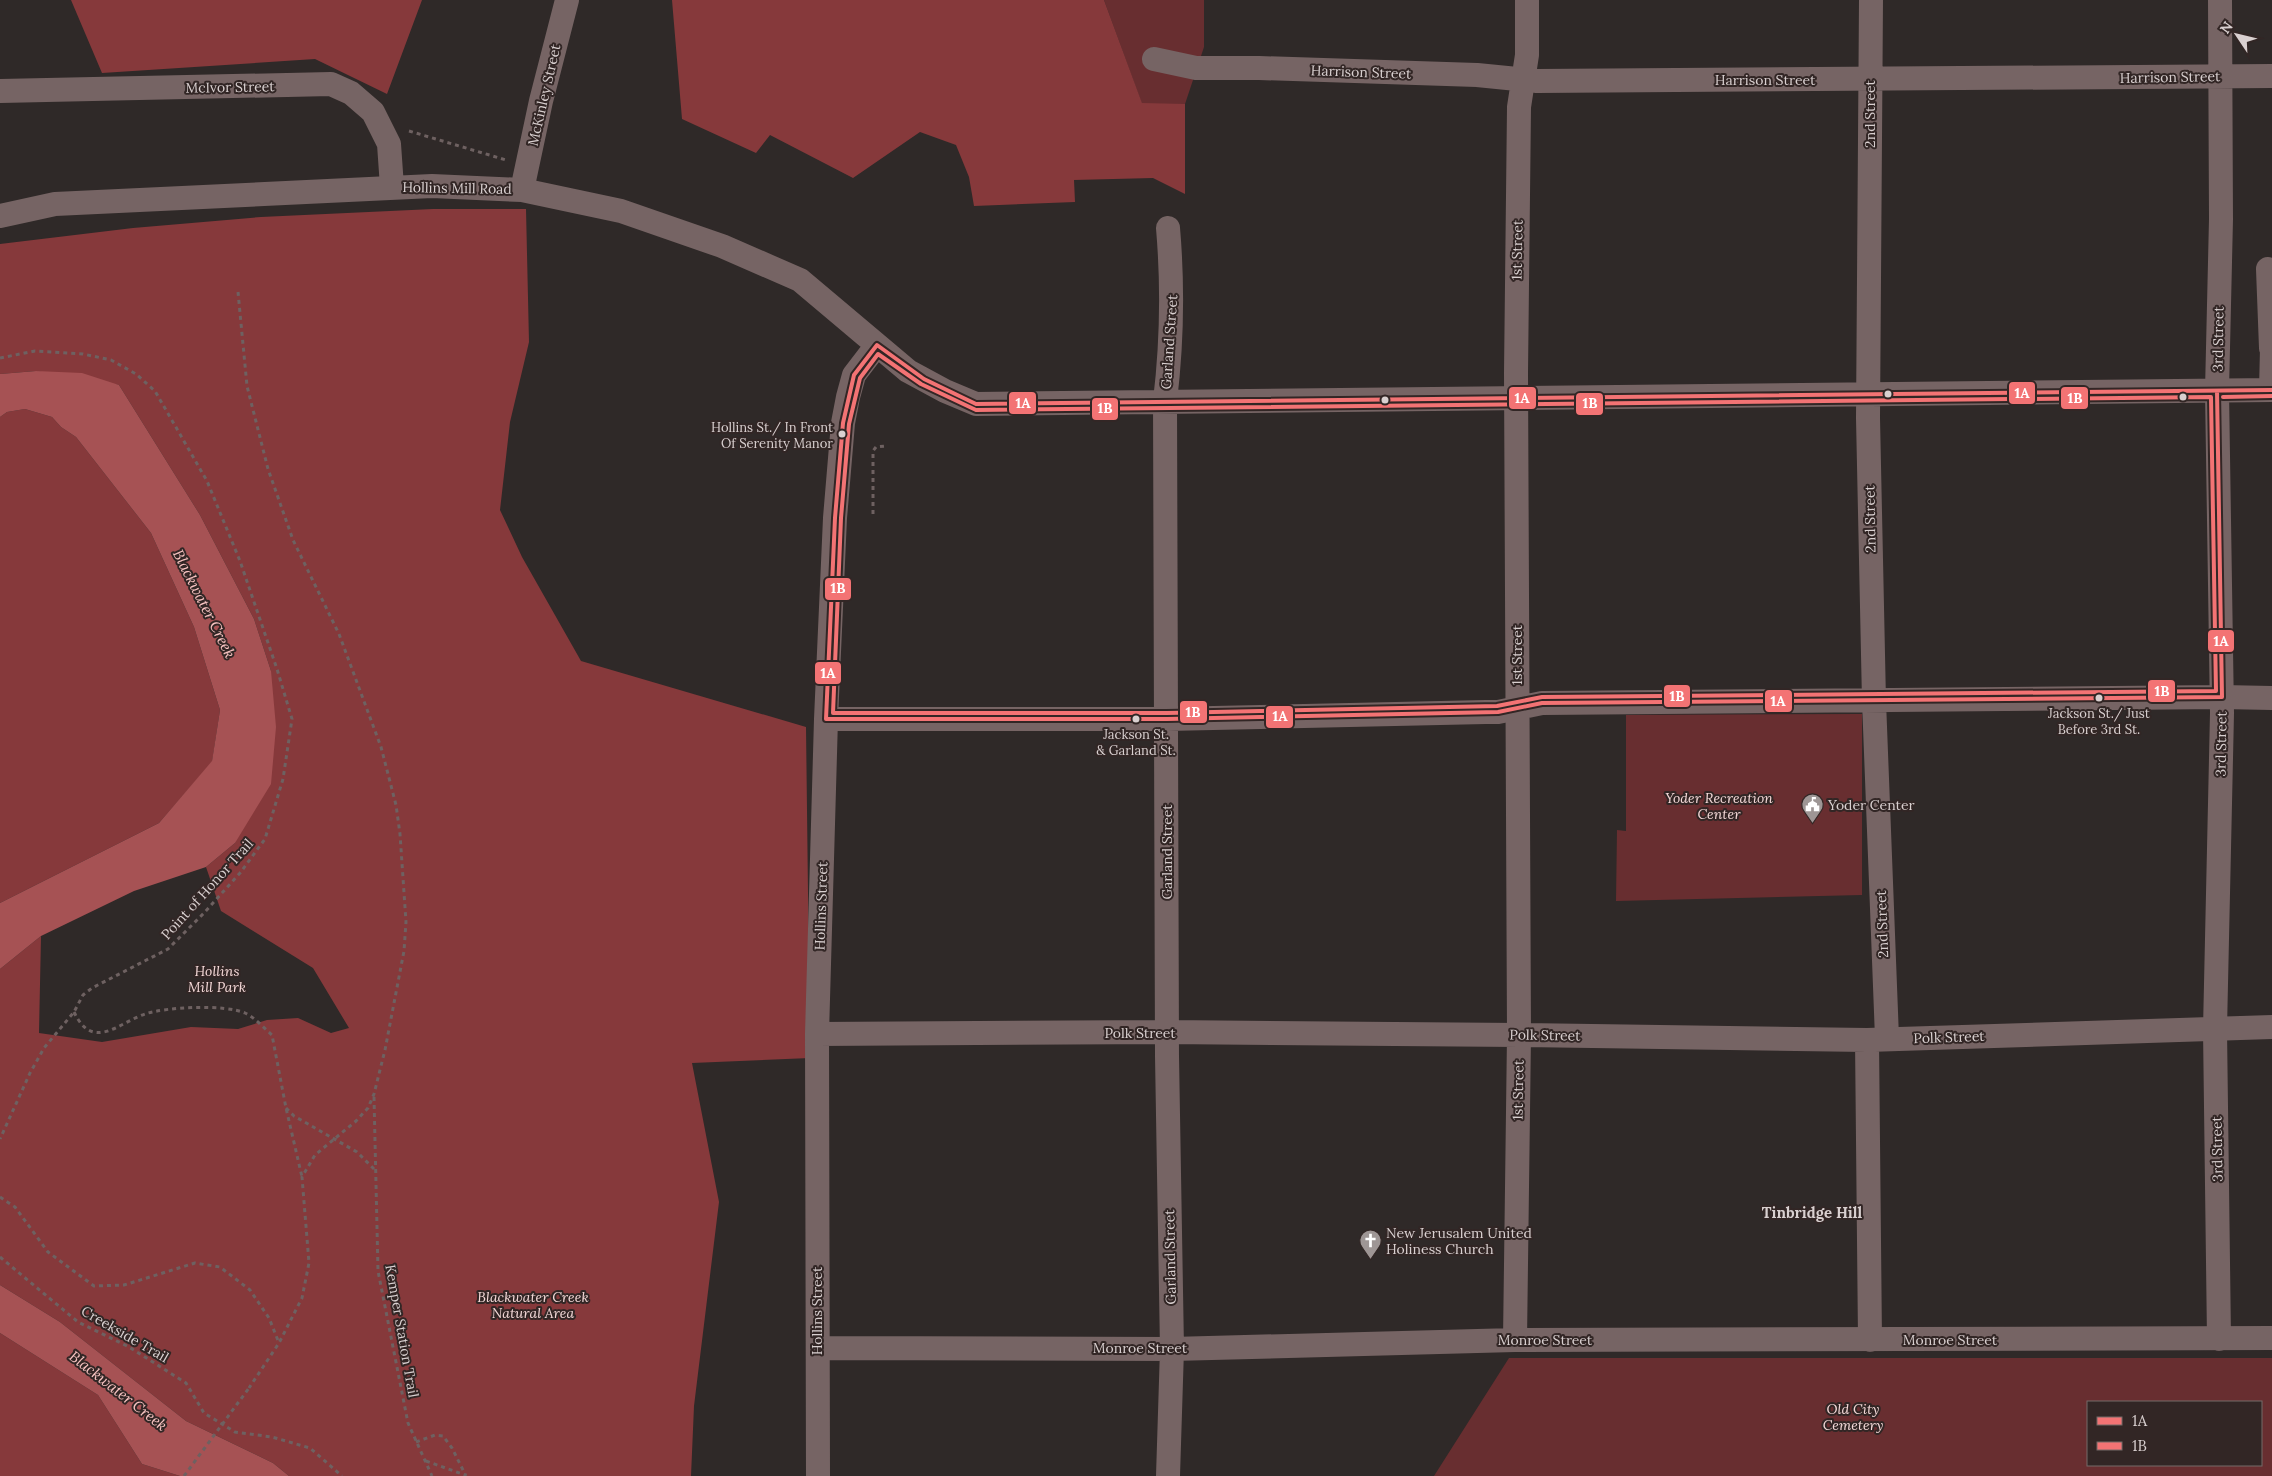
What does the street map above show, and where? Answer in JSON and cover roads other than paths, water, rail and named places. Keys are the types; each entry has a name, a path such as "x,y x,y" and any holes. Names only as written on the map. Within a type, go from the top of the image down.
{"street":[{"name":"McKinley Street","path":"522,190 541,101 567,0"},
{"name":"1st Street","path":"1515,1340 1519,1035 1516,399 1519,107 1527,55 1527,0"},
{"name":"2nd Street","path":"1870,1340 1877,1039 1874,701 1868,418 1870,393 1869,79 1871,0"},
{"name":"3rd Street","path":"2219,1339 2215,1029 2222,697 2217,391 2221,76 2220,0"},
{"name":"Harrison Street","path":"1154,59 1196,68 1259,68 1477,75 1522,79 2272,76"},
{"name":"McIvor Street","path":"0,90 331,84 351,93 372,112 388,144 392,187"},
{"name":"Hollins Mill Road","path":"0,216 55,204 392,187 522,190 621,211 722,246 800,280 843,314 908,371 945,392 976,404 2271,390"},
{"name":"Garland Street","path":"1168,228 1172,281 1171,355 1165,401 1168,1032 1172,1348 1168,1476"},
{"path":"2268,269 2271,390"},
{"name":"Hollins Street","path":"818,1476 817,1034 826,719 836,518 843,423 854,376 877,345"},
{"path":"826,719 1167,719 1486,712 1542,703 2272,698"},
{"name":"Polk Street","path":"817,1034 1168,1032 1877,1039 2272,1027"},
{"name":"Monroe Street","path":"818,1348 1172,1348 1515,1340 2272,1338"}],"water":[{"name":"Blackwater Creek","path":"36,371 82,373 119,385 200,515 254,619 271,671 276,727 271,784 235,843 206,867 134,891 41,936 0,969 0,903 159,823 212,761 220,710 194,627 151,533 76,437 61,427 52,417 25,409 7,412 0,417 0,374"},
{"name":"Blackwater Creek","path":"0,1285 60,1322 186,1421 273,1463 289,1476 180,1476 142,1464 98,1395 0,1333"}],"place":[{"name":"Hollins St./ In Front Of Serenity Manor","path":"842,434"},
{"name":"Jackson St./ Just Before 3rd St.","path":"2099,698"},
{"name":"Jackson St. & Garland St.","path":"1136,719"},
{"name":"Yoder Center","path":"1812,824"},
{"name":"New Jerusalem United Holiness Church","path":"1370,1260"}],"district":[{"name":"Tinbridge Hill","path":"1812,1213"}],"park label":[{"name":"Yoder Recreation Center","path":"1719,806"},
{"name":"Hollins Mill Park","path":"217,980"},
{"name":"Blackwater Creek Natural Area","path":"533,1305"},
{"name":"Old City Cemetery","path":"1853,1418"}]}
